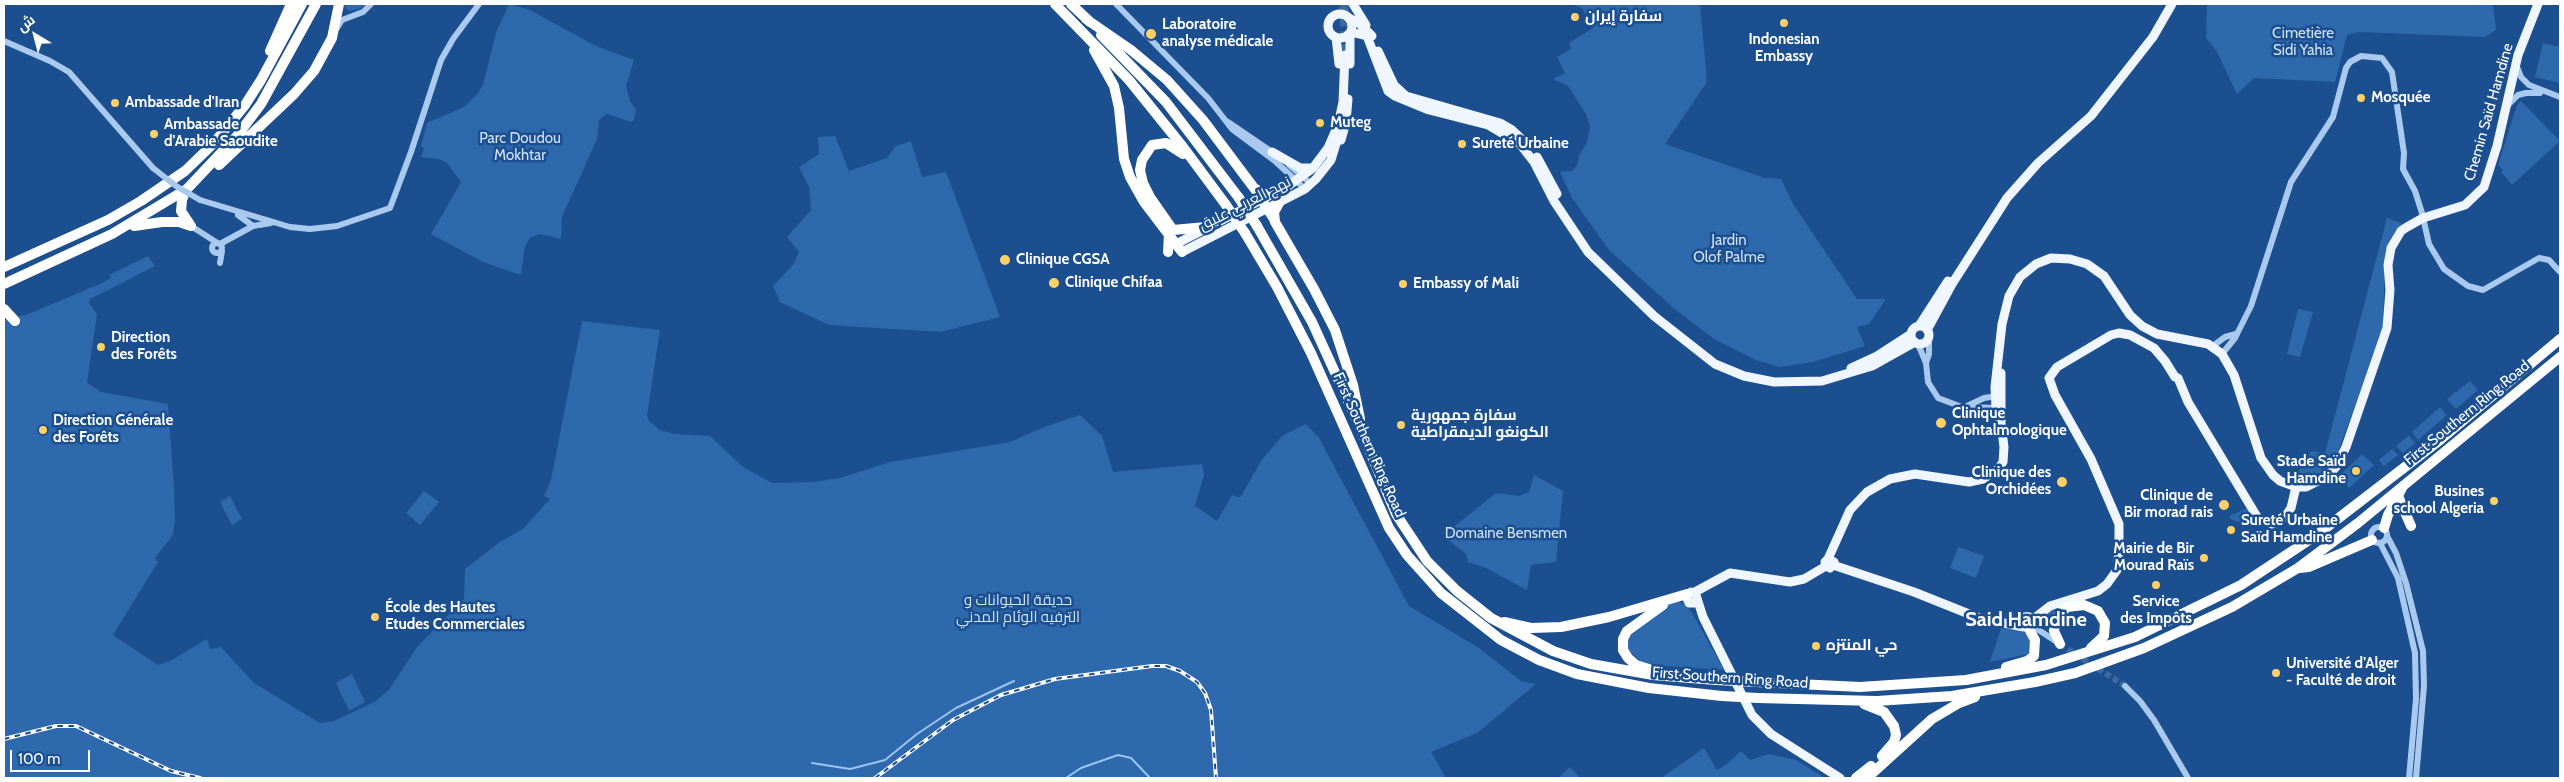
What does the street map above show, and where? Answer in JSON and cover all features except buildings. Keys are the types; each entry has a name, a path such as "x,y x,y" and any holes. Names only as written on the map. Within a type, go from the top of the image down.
{"highway":[{"path":"231,123 270,51 291,4"},
{"path":"4,267 66,241 141,201 185,171 231,123 262,80 302,4"},
{"path":"191,226 181,206 186,189 237,136 261,104 316,4"},
{"path":"4,284 142,218 220,164 294,94 319,65 332,38 339,4"},
{"name":"First Southern Ring Road","path":"1055,4 1129,80 1195,164 1245,233 1312,353 1374,500 1389,528 1407,555 1441,592 1494,635 1539,660 1578,674 1649,688 1722,696 1877,700 1943,697 2075,673 2144,648 2232,608 2298,568 2358,522 2558,359"},
{"name":"First Southern Ring Road","path":"1071,4 1166,102 1239,198 1257,226 1312,322 1359,425 1383,485 1408,533 1427,561 1457,591 1491,618 1554,651 1591,664 1653,675 1716,680 1860,687 1923,684 1987,677 2046,665 2135,636 2198,607 2286,557 2339,519 2440,440 2536,354 2560,339"},
{"path":"1086,19 1131,50 1179,92 1220,141 1254,188 1314,289 1335,330 1353,385 1359,410 1359,425"},
{"path":"1081,30 1112,79 1119,108 1124,160 1130,177 1144,202 1171,232"},
{"path":"1182,247 1145,188 1140,170 1142,160 1152,145 1162,142 1175,147 1195,164"},
{"path":"1254,188 1263,194 1272,194"},
{"path":"1275,222 1274,212 1279,203"},
{"path":"112,234 152,222 179,222 191,226"},
{"path":"1171,232 1206,227"},
{"path":"1168,252 1171,232"},
{"path":"4,290 9,284 30,272"},
{"path":"4,309 9,322"},
{"path":"2386,532 2388,515 2405,482"},
{"path":"2398,496 2411,526"},
{"path":"2298,568 2309,568 2376,542"},
{"path":"1491,618 1531,628 1555,628 1692,598"},
{"path":"1692,598 1665,603 1635,624 1624,635 1624,650 1632,662 1645,668 1716,680"},
{"path":"2060,644 2054,631 2054,625 2062,611 2078,605 2095,608 2105,623 2104,636 2098,643 2080,654"},
{"path":"1987,677 1996,671 2027,661 2034,656 2036,640 2027,622"},
{"path":"1867,778 1914,734 1946,710 1967,699 2002,691 2014,685"},
{"path":"1814,699 1869,706 1884,712 1890,718 1896,735 1894,742 1856,778"}],"main road":[{"path":"1337,14 1339,4"},
{"path":"1352,4 1350,18 1353,27 1350,33 1344,38 1331,34 1328,26 1330,18 1337,14 1344,14 1350,18 1359,23 1371,38"},
{"path":"1352,4 1394,85 1406,96 1487,118 1520,136 1538,158 1573,222 1599,256 1684,334 1718,359 1748,371 1772,377 1826,375 1866,362 1915,340 1925,342 1925,330 2003,195 2022,172 2091,109 2151,33 2166,4"},
{"path":"1925,330 2007,198 2038,163 2091,116 2153,37 2172,4"},
{"name":"Chemin Saïd Hamdine","path":"2296,487 2320,482 2333,472 2341,460 2388,328 2390,309 2388,255 2401,232 2423,218 2466,205 2481,191 2497,146 2516,64 2538,4"},
{"path":"1350,33 1365,34 1371,38"},
{"name":"نهج العربي عليق","path":"1182,247 1206,227 1299,179 1332,150 1343,102 1350,33"},
{"name":"نهج العربي عليق","path":"1332,150 1339,82 1339,52 1336,37"},
{"path":"1348,54 1359,43 1371,38"},
{"name":"نهج العربي عليق","path":"1182,247 1267,209 1308,187 1332,150 1346,122 1348,54"},
{"path":"1272,152 1300,168 1313,168"},
{"path":"1829,564 1922,594 1979,618 2005,623 2027,622 2056,603 2098,591 2107,584 2117,570 2120,551 2119,524 2094,467 2055,395 2049,378 2057,367 2111,335 2119,333 2135,337 2154,348 2175,377 2178,378 2188,402 2260,520 2272,524 2285,518 2291,508 2296,487 2280,481 2264,464 2234,375 2222,354 2213,346 2150,331 2130,315 2104,276 2079,261 2051,258 2027,270 2012,288 2005,310 1995,393 2003,462 1993,474 1969,482 1915,474 1890,479 1867,492 1850,510 1829,564 1804,579 1790,582 1730,573 1710,582 1692,598 1752,715 1771,734 1840,778"},
{"path":"1915,340 1914,328 1925,330"}],"street":[{"path":"332,38 342,20 363,12 371,4"},
{"path":"4,41 50,61 69,72 153,168 176,186 200,200 230,211 290,227 325,228 390,208 411,152 441,60 453,39 479,4"},
{"path":"1116,4 1208,98 1232,128 1299,179"},
{"path":"2222,354 2236,334 2256,294 2291,182 2333,117 2346,68 2350,62 2361,56 2382,58 2392,72 2404,152 2403,168 2415,191 2427,239 2442,266 2450,274 2475,288 2483,290 2539,258 2549,260 2560,272"},
{"path":"2516,64 2522,77 2529,85"},
{"path":"2511,84 2529,85 2560,97"},
{"path":"2511,84 2526,92 2552,94"},
{"path":"2506,108 2518,95 2526,92"},
{"path":"1227,121 1272,152 1308,187"},
{"path":"230,211 253,226"},
{"path":"191,226 219,248 253,226 275,222"},
{"path":"1925,330 1929,354 1926,363"},
{"path":"2213,346 2225,338 2236,334"},
{"path":"1915,340 1926,363 1928,382 1936,396 1946,403 1997,413"},
{"path":"1966,407 1995,393"},
{"path":"2409,778 2417,694 2416,653 2398,578 2371,534 2373,529 2378,527 2386,532 2396,553 2423,651 2424,686 2416,778"},
{"path":"2376,542 2386,532"},
{"path":"2027,622 2060,644"},
{"path":"2125,686 2151,715 2188,778"}],"green space":[{"path":"346,4 366,4 359,9 349,11 345,8"},
{"name":"Parc Doudou Mokhtar","path":"509,4 530,10 594,45 634,60 626,86 630,101 636,110 634,120 631,122 607,114 599,120 597,139 562,217 561,239 540,234 530,238 525,246 521,275 483,262 431,234 461,182 447,163 439,159 421,157 424,149 421,146 427,123 464,107 483,85 496,33"},
{"name":"Jardin Olof Palme","path":"1575,4 1700,4 1707,82 1665,144 1765,178 1781,179 1793,204 1857,299 1886,299 1869,324 1857,327 1865,346 1813,362 1779,367 1756,360 1714,339 1677,311 1609,250 1572,198 1560,172 1572,171 1577,165 1579,156 1587,142 1590,127 1586,114 1568,86 1553,79 1565,73 1557,57 1571,49 1569,43 1593,28 1582,8 1575,6"},
{"name":"Cimetière Sidi Yahia","path":"2207,4 2493,4 2496,30 2485,37 2358,32 2347,35 2335,82 2254,78 2237,94 2216,50 2206,38"},
{"path":"2543,43 2560,47 2560,83 2535,77"},
{"path":"2521,101 2560,141 2512,185 2501,172 2503,170 2498,165 2517,105"},
{"path":"835,136 849,171 887,158 896,146 911,141 922,177 946,172 1000,317 940,332 829,325 780,302 773,286 793,265 799,252 787,237 811,210 809,187 799,167 819,154 818,137"},
{"path":"2387,218 2403,224 2395,231 2385,251 2383,332 2334,462 2317,476 2297,480 2298,471 2302,468 2311,451 2325,453"},
{"name":"حديقة الحيوانات و الترفيه الوئام المدني","path":"148,256 155,266 90,299 89,303 97,314 87,383 101,392 168,404 174,489 175,521 173,535 155,558 158,562 113,635 158,665 170,661 207,639 210,649 221,647 254,683 320,723 334,721 374,702 389,690 417,647 464,599 465,569 500,542 523,529 550,499 544,496 551,480 582,321 660,330 647,416 649,421 660,430 674,434 710,436 743,467 772,483 814,482 840,478 890,462 1010,442 1044,427 1080,415 1102,436 1113,472 1202,464 1204,475 1195,506 1217,521 1232,495 1240,498 1261,461 1282,436 1306,424 1319,438 1409,606 1479,648 1521,681 1536,684 1477,733 1431,752 1446,778 4,778 4,320 26,315 100,284 111,278 109,275"},
{"path":"2298,309 2313,312 2300,357 2287,354"},
{"path":"2470,381 2478,390 2456,409 2447,399"},
{"path":"2440,407 2447,415 2418,440 2412,432"},
{"path":"2409,435 2415,443 2403,453 2396,446"},
{"path":"2392,449 2398,455 2384,466 2379,460"},
{"name":"Stade Saïd Hamdine","path":"2362,454 2374,465 2349,488 2339,476"},
{"name":"Domaine Bensmen","path":"1534,475 1563,491 1556,562 1531,565 1527,590 1486,568 1468,562 1466,554 1446,538 1446,533 1496,493 1519,496 1529,492"},
{"path":"424,491 439,502 420,525 406,513"},
{"path":"230,496 242,519 232,525 220,502"},
{"path":"2246,509 2253,519 2244,524 2232,520 2229,516"},
{"path":"1958,547 1984,556 1976,578 1950,568"},
{"path":"1679,602 1691,611 1724,670 1655,665 1641,661 1627,649 1626,637 1642,622 1670,603"},
{"path":"2060,605 2053,613 2049,630 2039,623 2039,617"},
{"path":"2001,628 2019,629 2031,637 2031,650 2028,654 1990,662"},
{"path":"352,674 365,702 349,711 336,683"},
{"path":"1704,748 1717,770 1727,764 1741,751 1750,760 1769,754 1796,760 1825,778 1661,778"},
{"path":"1570,767 1580,778 1558,778"}],"waterway":[{"path":"812,763 850,769 885,760 917,734 956,708 1014,681"},
{"path":"1066,778 1081,768 1118,755 1131,758 1150,778"}],"tunnel":[{"path":"1344,4 1345,55"},
{"path":"2060,644 2125,686"}],"railway":[{"path":"875,778 953,720 1001,695 1055,679 1152,666 1166,666 1180,671 1197,682 1205,693 1211,710 1216,778"},
{"path":"4,739 56,726 76,726 171,771 200,778"}],"place":[{"name":"سفارة إيران","path":"1575,17"},
{"name":"Indonesian Embassy","path":"1784,23"},
{"name":"Laboratoire analyse médicale","path":"1151,34"},
{"name":"Mosquée","path":"2361,98"},
{"name":"Ambassade d'Iran","path":"115,103"},
{"name":"Muteg","path":"1320,123"},
{"name":"Ambassade d'Arabie Saoudite","path":"154,134"},
{"name":"Sureté Urbaine","path":"1462,144"},
{"name":"Clinique CGSA","path":"1005,260"},
{"name":"Clinique Chifaa","path":"1054,283"},
{"name":"Embassy of Mali","path":"1403,284"},
{"name":"Direction des Forêts","path":"101,347"},
{"name":"Clinique Ophtalmologique","path":"1941,423"},
{"name":"سفارة جمهورية الكونغو الديمقراطية","path":"1401,425"},
{"name":"Direction Générale des Forêts","path":"43,430"},
{"name":"Stade Saïd Hamdine","path":"2356,471"},
{"name":"Clinique des Orchidées","path":"2062,482"},
{"name":"Busines school Algeria","path":"2494,501"},
{"name":"Clinique de Bir morad rais","path":"2224,505"},
{"name":"Sureté Urbaine Saïd Hamdine","path":"2231,530"},
{"name":"Mairie de Bir Mourad Raïs","path":"2204,558"},
{"name":"Service des Impôts","path":"2156,585"},
{"name":"École des Hautes Etudes Commerciales","path":"375,617"},
{"name":"حي المنتزه","path":"1816,646"},
{"name":"Université d'Alger - Faculté de droit","path":"2276,673"}],"district":[{"name":"Said Hamdine","path":"2026,620"}]}
